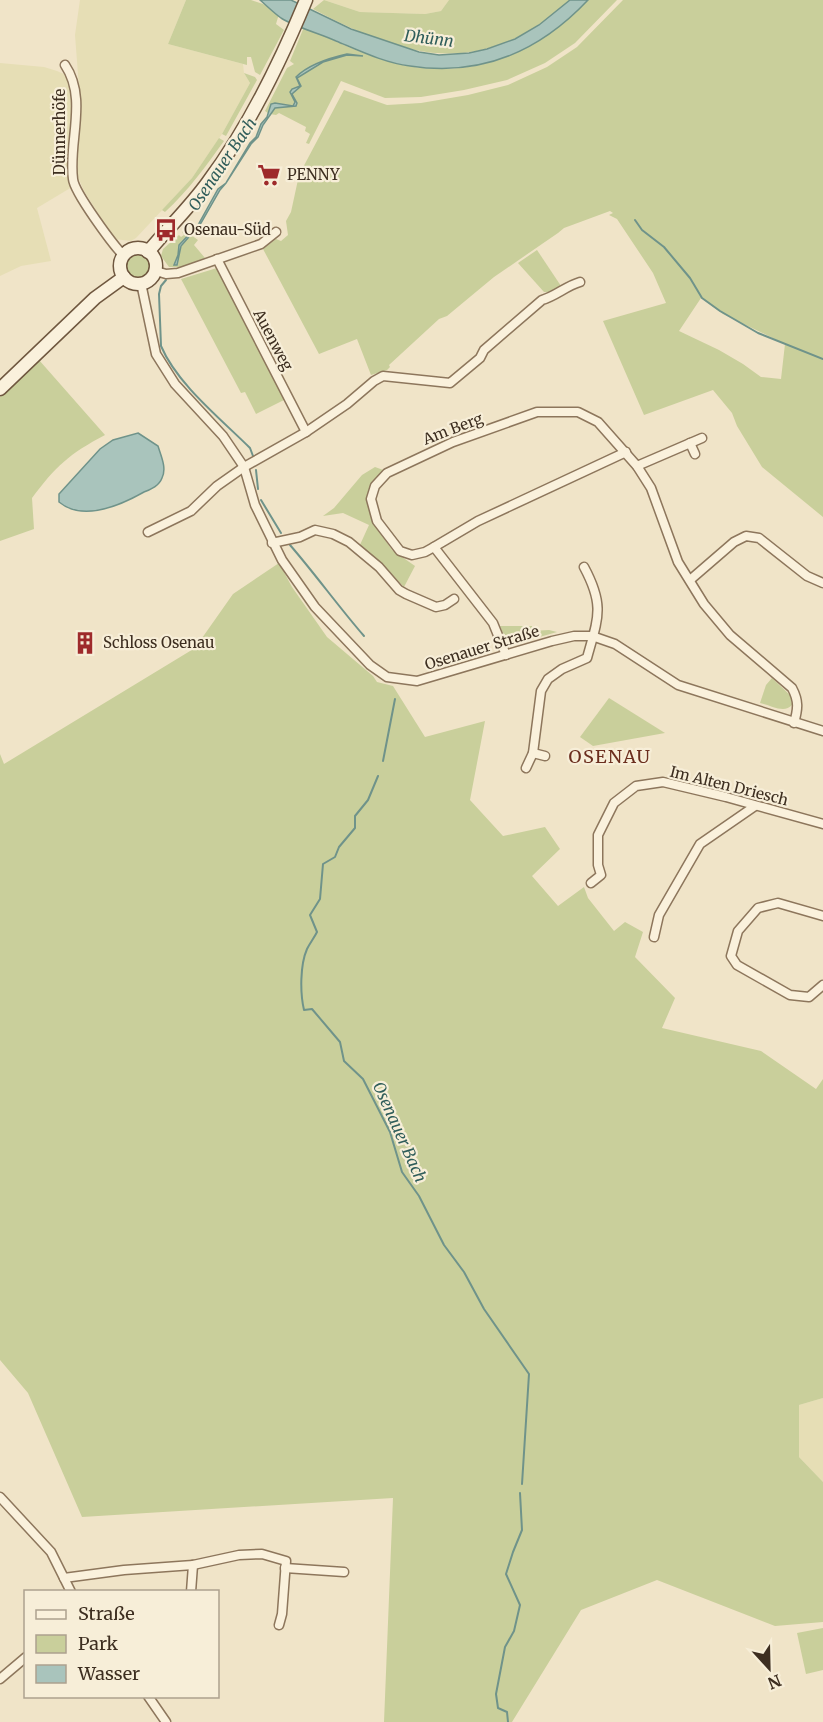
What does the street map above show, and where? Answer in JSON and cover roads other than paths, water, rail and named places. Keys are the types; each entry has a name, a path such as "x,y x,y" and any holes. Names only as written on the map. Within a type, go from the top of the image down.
{"main road":[{"path":"148,252 209,182 237,139 293,32 306,0"},
{"path":"135,250 148,252 154,259 156,271 150,280 141,284 130,282 124,277 120,267 124,256 135,250"},
{"path":"0,388 95,298 124,277"}],"street":[{"name":"Dünnerhöfe","path":"65,65 75,85 73,182 114,246 124,256"},
{"path":"156,271 166,274 178,273 261,244 276,231"},
{"name":"Auenweg","path":"218,259 306,432"},
{"path":"148,532 191,511 216,486 243,467 306,432 347,405 383,376 450,383 542,300 580,282"},
{"name":"Osenauer Straße","path":"141,284 156,354 175,384 223,436 243,467 255,505 282,561 315,607 370,665 387,677 417,681 552,641 574,636 592,636 615,644 678,685 823,731"},
{"name":"Am Berg","path":"626,452 478,520 425,552 412,555 400,551 377,521 371,499 375,486 387,472 453,442 537,412 578,412 598,422 626,452 651,488 678,562 704,604 730,635 792,688 797,698 798,709 794,723"},
{"path":"637,466 702,438"},
{"path":"690,443 695,454"},
{"path":"272,543 315,531 333,534 349,542 379,567 399,590 436,607 445,605 454,599"},
{"path":"690,580 734,542 746,536 759,538 807,576 823,583"},
{"path":"434,547 493,623 506,655"},
{"path":"526,768 533,753 541,691 548,679 561,669 587,658 599,604 595,587 584,567"},
{"path":"432,618 436,607"},
{"path":"533,753 545,756"},
{"name":"Im Alten Driesch","path":"591,883 601,874 598,865 598,835 603,824 614,803 636,786 663,782 823,824"},
{"path":"654,937 659,915 688,861 700,844 755,806"},
{"path":"823,916 778,903 758,908 738,931 732,956 737,965 790,995 809,997 823,986"},
{"path":"2,1502 41,1539 51,1552 70,1590"},
{"path":"64,1578 124,1570 193,1565 239,1555 262,1554 286,1562 279,1625"},
{"path":"191,1590 193,1565"},
{"path":"285,1568 344,1572"},
{"path":"0,1679 24,1659"},
{"path":"149,1698 166,1722"}],"water":[{"path":"260,0 291,0 351,29 419,52 439,55 469,53 515,39 539,25 570,0 588,0 550,33 508,56 461,68 436,68 410,66 373,56 287,21"},
{"path":"347,54 363,56 347,55 323,62 297,78 301,86 292,94 297,103 296,106 275,108 226,183 256,137 271,104 293,106 295,102 290,92 300,86 296,77 307,68 326,60"},
{"path":"226,183 201,223 181,246 177,265 174,265 179,245 198,225 218,189"},
{"path":"138,433 158,446 164,470 161,481 157,485 124,502 102,509 79,511 59,502 59,494 100,449 113,440"}],"waterway":[{"path":"635,220 642,230 664,247 690,278 702,298 758,333 823,359"},
{"name":"Osenauer Bach","path":"166,280 159,294 161,346 178,374 213,413 250,448 253,456"},
{"name":"Osenauer Bach","path":"256,470 258,489"},
{"name":"Osenauer Bach","path":"261,500 281,533"},
{"name":"Osenauer Bach","path":"290,545 364,636"},
{"name":"Osenauer Bach","path":"383,761 395,699"},
{"name":"Osenauer Bach","path":"378,776 368,800 355,816 355,828 339,847 335,857 323,864 320,899 310,915 317,932 307,949 302,971 301,987 304,1010 312,1009 340,1042 344,1061 363,1079 390,1132 402,1172 419,1196 444,1245 464,1272 484,1309 529,1374 522,1484"},
{"name":"Osenauer Bach","path":"508,1722 507,1712 498,1708 496,1694 505,1647 514,1631 520,1605 506,1574 522,1530 520,1493"}],"place":[{"name":"PENNY","path":"269,175"},
{"name":"Osenau-Süd","path":"166,230"},
{"name":"Schloss Osenau","path":"85,643"}],"district":[{"name":"OSENAU","path":"610,757"}],"water label":[{"name":"Dhünn","path":"429,38"}]}
